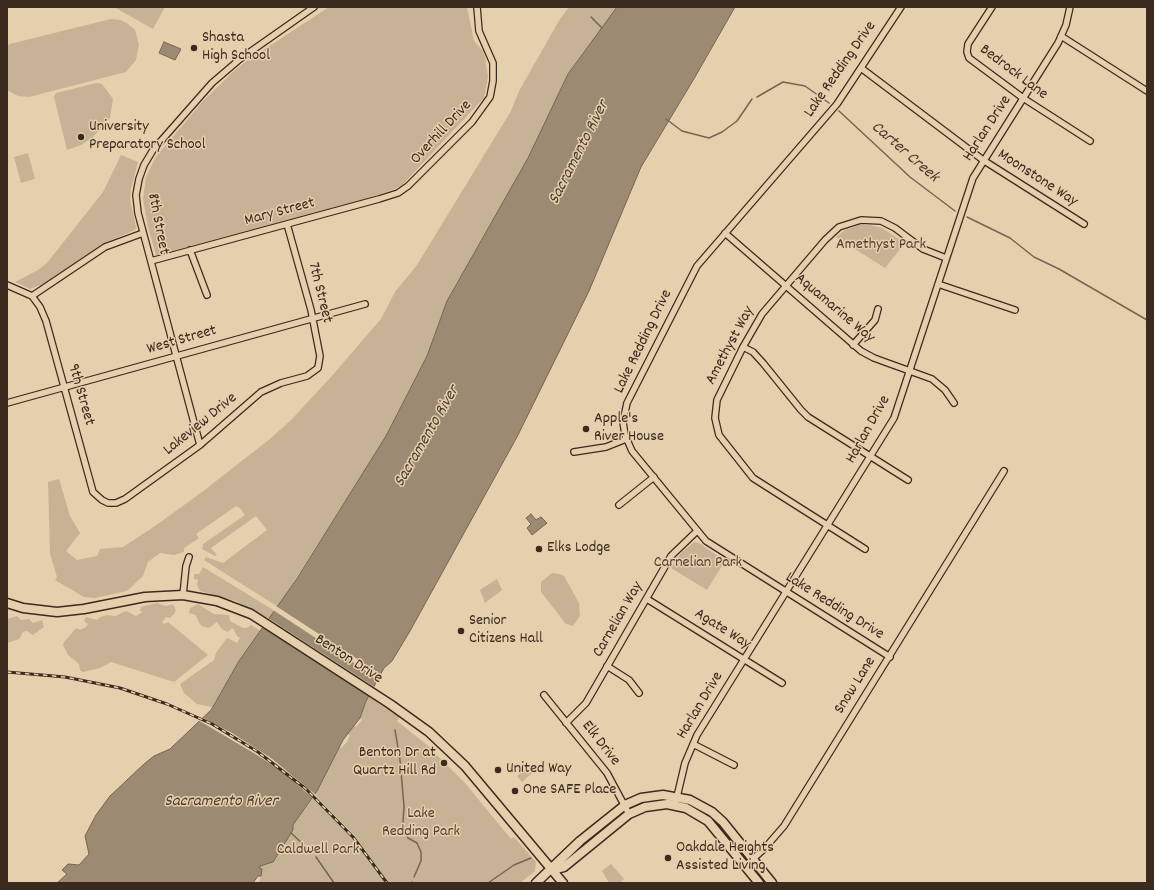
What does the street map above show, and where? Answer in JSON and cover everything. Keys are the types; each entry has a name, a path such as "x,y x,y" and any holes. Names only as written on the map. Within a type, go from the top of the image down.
{"street":[{"name":"8th Street","path":"200,445 143,233 138,213 136,190 144,165 153,150 212,83 240,59 314,7"},
{"name":"Overhill Drive","path":"412,183 472,122 490,98 493,81 493,63 479,30 477,7"},
{"name":"Lake Redding Drive","path":"890,657 712,546 697,531 632,450 626,439 623,422 627,403 695,269 724,233 837,104 901,7"},
{"name":"Bedrock Lane","path":"992,7 968,44 967,54 972,62 1023,98 1090,141"},
{"name":"Harlan Drive","path":"675,805 683,769 692,744 896,414 973,178 1061,36 1070,7"},
{"path":"1061,36 1147,91"},
{"name":"Moonstone Way","path":"861,68 983,160 1084,224"},
{"name":"Mary Street","path":"151,261 385,197 398,193 412,183"},
{"name":"Amethyst Way","path":"865,549 758,482 719,435 715,418 717,400 743,347 762,314 833,231 846,224 861,220 877,220 890,225 924,249 946,258"},
{"name":"7th Street","path":"287,224 312,318 320,356 318,368"},
{"path":"7,285 32,296 105,247 143,233"},
{"name":"Aquamarine Way","path":"724,233 853,345 868,355 910,370 936,382 945,390 954,403"},
{"path":"190,250 207,295"},
{"path":"938,284 1015,310"},
{"name":"9th Street","path":"32,296 44,314 92,488 96,496 102,500"},
{"name":"West Street","path":"7,403 365,304"},
{"path":"853,345 875,320 878,309"},
{"path":"743,347 753,352 803,412 908,480"},
{"name":"Lakeview Drive","path":"102,500 112,504 125,499 200,445 261,392 281,383 307,376 318,368"},
{"path":"574,452 606,447 626,439"},
{"name":"Snow Lane","path":"745,866 784,826 1004,471"},
{"path":"619,505 654,477"},
{"name":"Carnelian Way","path":"566,723 584,706 674,553 697,531"},
{"path":"183,595 186,566 189,557"},
{"name":"Benton Drive","path":"7,603 23,608 53,612 84,610 145,597 183,595 217,601 251,614 390,704 428,732 458,759 563,883"},
{"name":"Agate Way","path":"647,599 782,683"},
{"path":"607,666 629,680 639,693"},
{"name":"Elk Drive","path":"544,695 604,769 629,814"},
{"path":"692,744 734,765"},
{"path":"552,870 557,861 570,849 625,805 641,798 656,795 677,796 698,803 712,812 772,883"},
{"path":"536,883 552,870 564,866 629,814 653,805 675,805 694,812 708,821 759,883"}],"green space":[{"path":"114,7 165,7 153,29"},
{"path":"329,7 467,7 474,41 483,51 485,57 488,77 484,98 402,185 395,189 362,200 156,255 148,227 143,199 146,177 155,158 202,102 233,72 245,62"},
{"path":"569,7 617,7 568,74 528,158 447,301 427,356 386,436 278,607 204,560 206,557 223,563 267,530 256,516 211,548 217,555 215,556 202,549 203,544 245,515 240,508 236,506 196,534 199,538 184,548 184,552 174,555 160,553 148,562 143,576 127,591 95,598 84,597 55,580 57,577 50,554 48,482 59,479 70,516 80,533 66,551 77,560 97,556 100,549 123,547 155,526 202,492 270,439 292,419 381,319 395,292 417,265 511,111 519,91 560,19"},
{"path":"111,19 121,20 128,24 135,30 137,37 139,45 136,60 126,72 29,97 18,96 7,90 7,46"},
{"path":"97,83 102,84 113,99 110,118 92,138 81,145 67,150 54,97 56,93"},
{"path":"28,153 35,179 21,183 14,157"},
{"path":"121,155 138,162 131,189 130,200 136,227 135,230 102,244 43,284 30,289 15,282 38,270 47,263 103,192"},
{"name":"Amethyst Park","path":"860,225 870,225 882,228 905,243 885,268 836,237 845,230"},
{"name":"Carnelian Park","path":"694,542 699,543 725,561 707,590 671,568 681,553"},
{"path":"203,567 275,611 269,619 236,601 200,591 197,585 198,580 194,579 194,574 199,574"},
{"path":"552,573 564,576 579,603 580,616 573,626 566,624 541,592 541,582"},
{"path":"497,579 502,590 485,603 480,590"},
{"path":"157,603 166,606 173,604 176,610 174,614 170,618 166,617 162,622 164,624 168,622 208,655 174,682 111,662 100,668 83,672 80,670 79,664 68,655 63,645 64,642 76,628 80,630 86,627 88,624 84,621 86,617 97,620 100,617 107,615 115,616 126,611 136,616 143,612 140,611 141,607"},
{"path":"198,604 214,614 229,615 230,621 243,628 247,628 251,625 261,631 239,661 212,707 197,704 184,693 180,684 214,660 216,653 226,639 228,638 237,643 240,638 232,628 228,632 222,629 217,622 209,628 202,626 196,615 189,613 190,608"},
{"path":"17,616 21,620 29,619 33,623 42,620 44,627 33,635 27,631 23,632 19,639 7,643 7,619"},
{"name":"Lake Redding Park","path":"368,696 400,717 397,721 427,745 465,783 511,839 514,837 536,862 535,871 520,883 389,883 353,834 315,795 339,747 341,748 347,742 350,735 348,734 354,725 356,727 362,720 360,718"},
{"path":"525,769 531,769 532,773 522,782 517,776"},
{"name":"Caldwell Park","path":"313,798 349,835 385,883 259,883 261,876 260,866 273,862 293,830 293,825"},
{"path":"611,864 624,879 619,883 609,883 602,871"}],"water":[{"name":"Sacramento River","path":"617,7 735,7 641,167 589,291 517,437 410,631 392,661 384,668 366,701 360,718 343,740 317,791 293,825 293,830 273,862 260,866 260,869 262,869 261,876 258,876 253,883 57,883 67,874 62,870 68,864 79,865 89,854 85,836 96,815 110,796 154,756 170,749 211,710 239,661 296,580 386,436 427,356 447,301 528,158 568,74"},
{"path":"164,42 181,49 175,60 159,53"},
{"path":"531,514 536,520 541,517 547,523 532,535 527,528 531,524 526,518"}],"pier":[{"path":"276,606 382,675 380,680 273,610"},
{"path":"268,618 376,688 370,697 262,627"},
{"path":"201,717 232,733 271,758 317,796 314,799 284,773 198,720"}],"waterway":[{"path":"591,17 602,28"},
{"name":"Carter Creek","path":"757,97 783,82 805,86 829,103"},
{"name":"Carter Creek","path":"666,119 682,131 709,138 722,132 737,121 752,99"},
{"name":"Carter Creek","path":"839,111 910,177 955,211"},
{"path":"967,217 1010,238 1034,257 1059,269 1147,320"},
{"path":"395,730 400,760 404,806 403,822 408,838 417,843 421,852 421,861 414,877"},
{"path":"291,833 305,846"},
{"path":"316,857 334,883"},
{"path":"488,883 514,865 531,858"}],"railway":[{"path":"7,672 65,677 120,688 167,704 212,724 258,752 306,789 353,837 387,883"}],"place":[{"name":"Shasta High School","path":"194,48"},
{"name":"University Preparatory School","path":"81,137"},
{"name":"Apple's River House","path":"586,429"},
{"name":"Elks Lodge","path":"539,549"},
{"name":"Senior Citizens Hall","path":"461,631"},
{"name":"Benton Dr at Quartz Hill Rd","path":"444,763"},
{"name":"United Way","path":"498,770"},
{"name":"One SAFE Place","path":"515,791"},
{"name":"Oakdale Heights Assisted Living","path":"668,858"}]}
